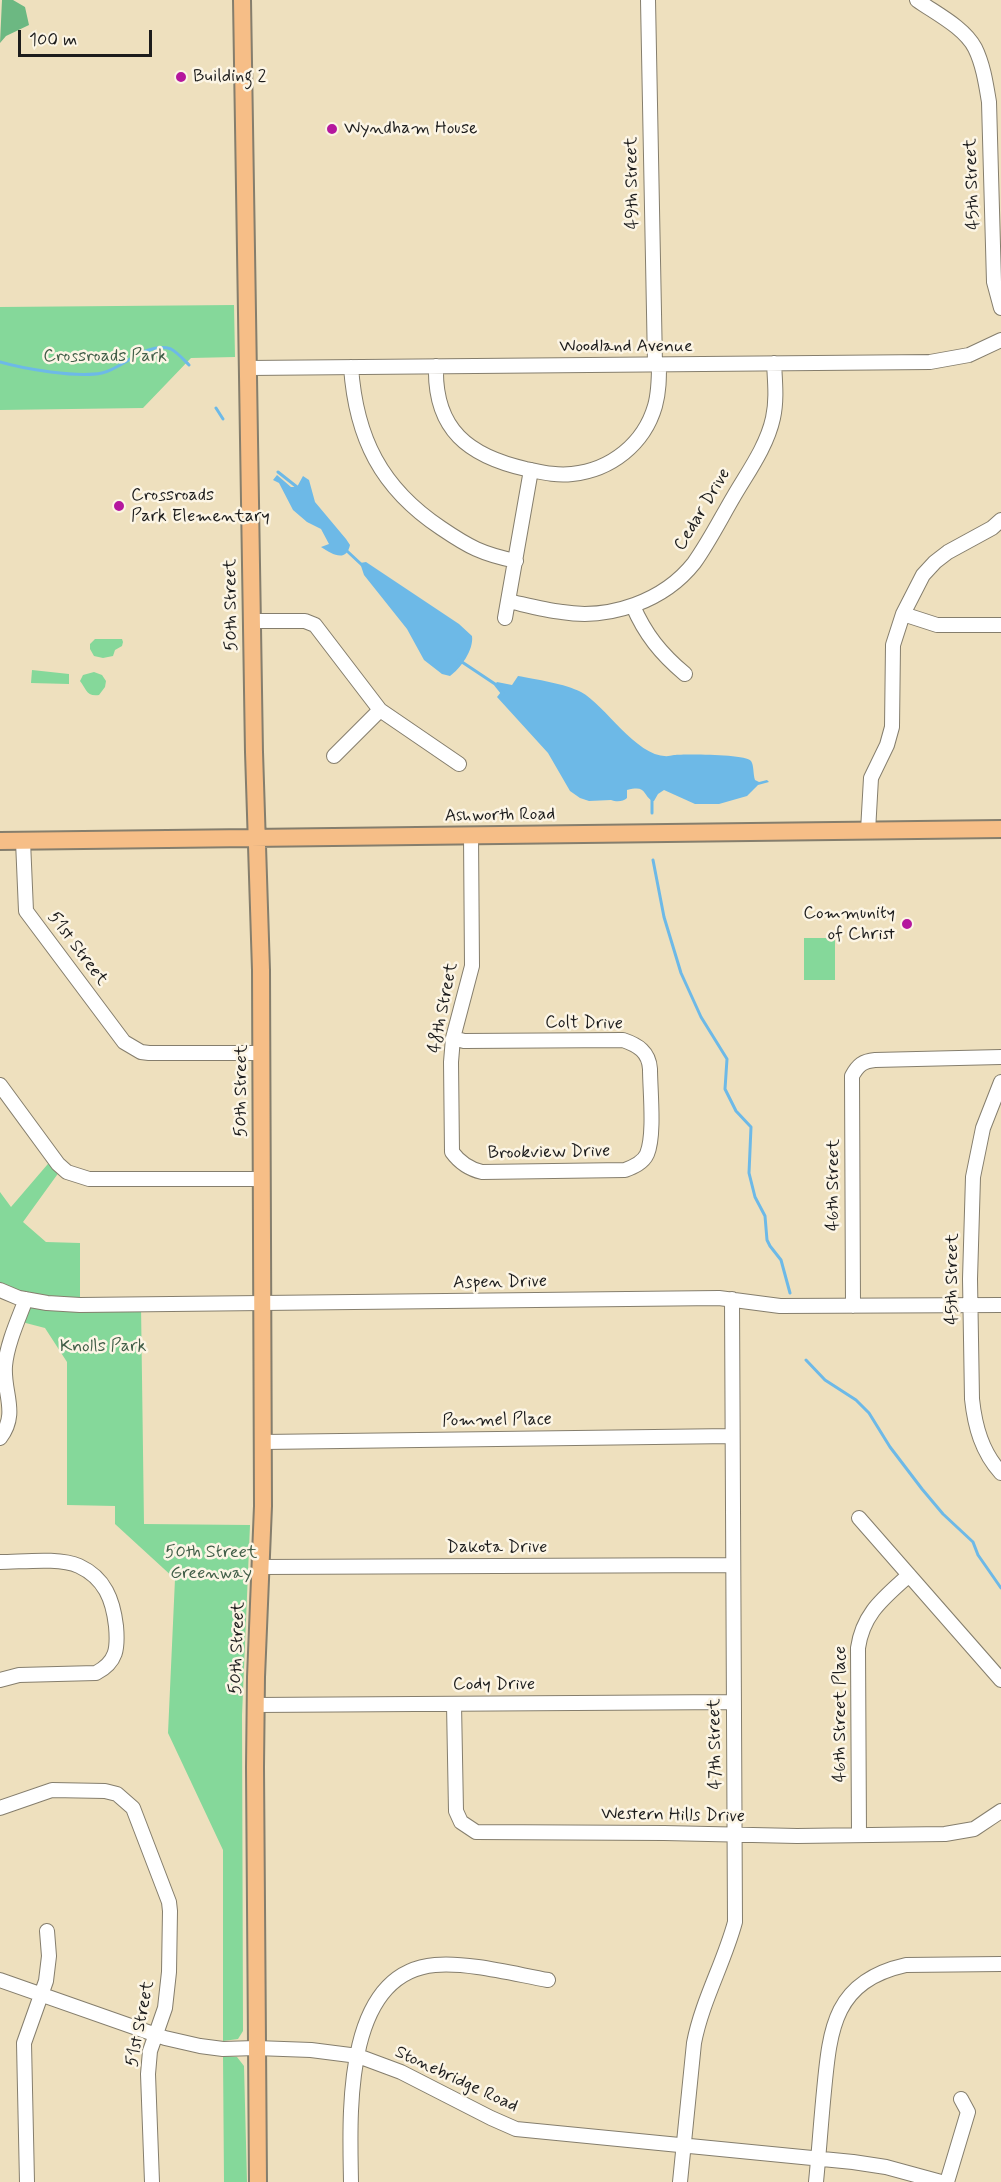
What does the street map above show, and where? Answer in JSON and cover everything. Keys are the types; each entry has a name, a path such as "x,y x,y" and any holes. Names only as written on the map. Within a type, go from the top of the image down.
{"main road":[{"name":"50th Street","path":"242,0 262,1179 263,1442 256,1705 258,2182"},
{"name":"Ashworth Road","path":"0,841 1001,829"}],"street":[{"name":"49th Street","path":"436,366 438,399 445,417 462,440 477,452 494,461 531,470 570,475 589,472 624,454 638,440 648,423 655,405 657,364 648,0"},
{"name":"45th Street","path":"917,0 951,24 974,45 979,59 989,102 993,282 1001,308"},
{"name":"Woodland Avenue","path":"248,368 930,362 969,355 1001,340"},
{"name":"Cedar Drive","path":"508,601 562,612 606,613 648,600 672,584 693,564 709,540 765,442 776,398 774,363"},
{"path":"351,367 355,407 367,444 386,477 398,492 426,518 469,546 484,554 516,561"},
{"path":"506,618 531,470"},
{"path":"868,831 871,778 887,745 892,726 893,645 903,614 923,576 935,562 948,552 992,528 1001,520"},
{"path":"633,606 639,621 654,645 685,674"},
{"path":"903,614 937,625 1001,625"},
{"path":"252,621 305,621 315,625 380,710 459,764"},
{"path":"334,756 380,710"},
{"name":"48th Street","path":"452,1152 453,1038 472,966 471,836"},
{"name":"51st Street","path":"23,841 26,911 130,1047 149,1053 261,1053"},
{"name":"Colt Drive","path":"453,1038 464,1041 623,1040 639,1046 649,1061 650,1069 651,1132 647,1154"},
{"name":"46th Street","path":"853,1306 852,1076 857,1066 866,1061 875,1060 1001,1057"},
{"name":"45th Street","path":"1001,1082 983,1128 973,1177 970,1306 974,1415 982,1446 989,1460 1001,1473"},
{"path":"0,1085 58,1164 67,1172 89,1179 262,1179"},
{"name":"Brookview Drive","path":"452,1152 457,1160 482,1172 625,1170 634,1166 647,1154"},
{"name":"Aspen Drive","path":"0,1290 47,1303 80,1305 732,1299 780,1306 1001,1305"},
{"path":"3,1434 10,1416 5,1369 6,1357 26,1299"},
{"name":"47th Street","path":"680,2182 698,2022 735,1922 732,1299"},
{"name":"Pommel Place","path":"263,1442 732,1436"},
{"path":"859,1518 1001,1680"},
{"path":"0,1562 59,1562 78,1566 94,1575 106,1588 114,1605 118,1644 112,1661 96,1673 19,1675 0,1680"},
{"name":"Dakota Drive","path":"261,1567 732,1565"},
{"name":"46th Street Place","path":"859,1835 858,1648 860,1635 871,1611 909,1575"},
{"name":"Cody Drive","path":"256,1705 734,1702"},
{"name":"Western Hills Drive","path":"454,1704 456,1811 461,1822 476,1832 664,1833 735,1836 960,1833 974,1829 1001,1811"},
{"name":"51st Street","path":"0,1808 52,1790 105,1791 125,1799 133,1808 169,1902 169,1972 165,2008 150,2051 148,2074 152,2182"},
{"path":"27,2179 24,2043 46,1981 49,1956 48,1931"},
{"path":"351,2182 350,2096 357,2056 372,2008 385,1991 402,1976 432,1965 448,1964 548,1980"},
{"path":"816,2182 829,2047 833,2025 848,1999 863,1984 880,1973 906,1965 1001,1964"},
{"name":"Stonebridge Road","path":"0,1980 156,2034 200,2046 223,2049 311,2050 357,2056 400,2072 516,2128 886,2167 941,2182"},
{"path":"947,2182 968,2112 961,2098"}],"green space":[{"path":"2,0 13,0 25,7 29,25 6,36 0,43"},
{"name":"Crossroads Park","path":"234,305 235,357 191,358 143,408 0,410 0,307"},
{"path":"95,639 122,639 123,642 122,646 115,650 113,656 103,658 94,656 90,649 90,644"},
{"path":"32,670 69,674 69,684 31,683"},
{"path":"94,672 102,675 106,681 99,695 91,695 80,681 83,675"},
{"path":"804,938 835,938 835,980 804,980"},
{"path":"53,1158 62,1168 23,1222 46,1242 80,1243 80,1305 141,1305 144,1524 250,1525 242,1715 243,2031 238,2039 223,2041 223,1850 168,1733 175,1579 115,1524 115,1506 67,1505 67,1362 45,1328 18,1321 25,1299 0,1290 0,1192 11,1207"},
{"path":"223,2056 237,2057 244,2066 247,2182 224,2182"}],"water":[{"path":"277,475 291,487 297,487 303,476 309,480 315,502 350,545 345,554 338,555 321,547 329,544 321,529 307,522 293,510 279,483 273,480"},
{"path":"366,562 459,624 472,636 471,647 466,659 450,676 442,674 424,660 407,629 364,575 360,563"},
{"path":"518,676 559,684 581,692 637,743 649,751 662,756 715,755 747,759 752,763 755,780 769,782 758,785 747,796 719,804 695,804 664,790 652,801 641,789 627,790 627,798 621,801 589,801 580,798 570,791 548,753 497,697 501,692 495,684 497,682 512,685"}],"waterway":[{"path":"0,362 51,372 91,374 102,373 143,352 162,348 173,350 189,365"},
{"path":"216,408 223,419"},
{"path":"278,472 299,490"},
{"path":"347,551 362,565"},
{"path":"459,660 495,684 503,694"},
{"path":"652,799 652,813"},
{"path":"653,860 664,917 681,973 701,1017 727,1059 725,1089 736,1111 751,1127 749,1173 755,1197 765,1216 767,1240 781,1260 790,1293"},
{"path":"806,1360 825,1380 856,1400 869,1413 890,1447 922,1489 943,1514 973,1542 978,1555 1001,1588"}],"place":[{"name":"Building 2","path":"181,77"},
{"name":"Wyndham House","path":"332,129"},
{"name":"Crossroads Park Elementary","path":"119,506"},
{"name":"Community of Christ","path":"907,924"}],"park label":[{"name":"Knolls Park","path":"103,1347"},
{"name":"50th Street Greenway","path":"211,1563"}]}
